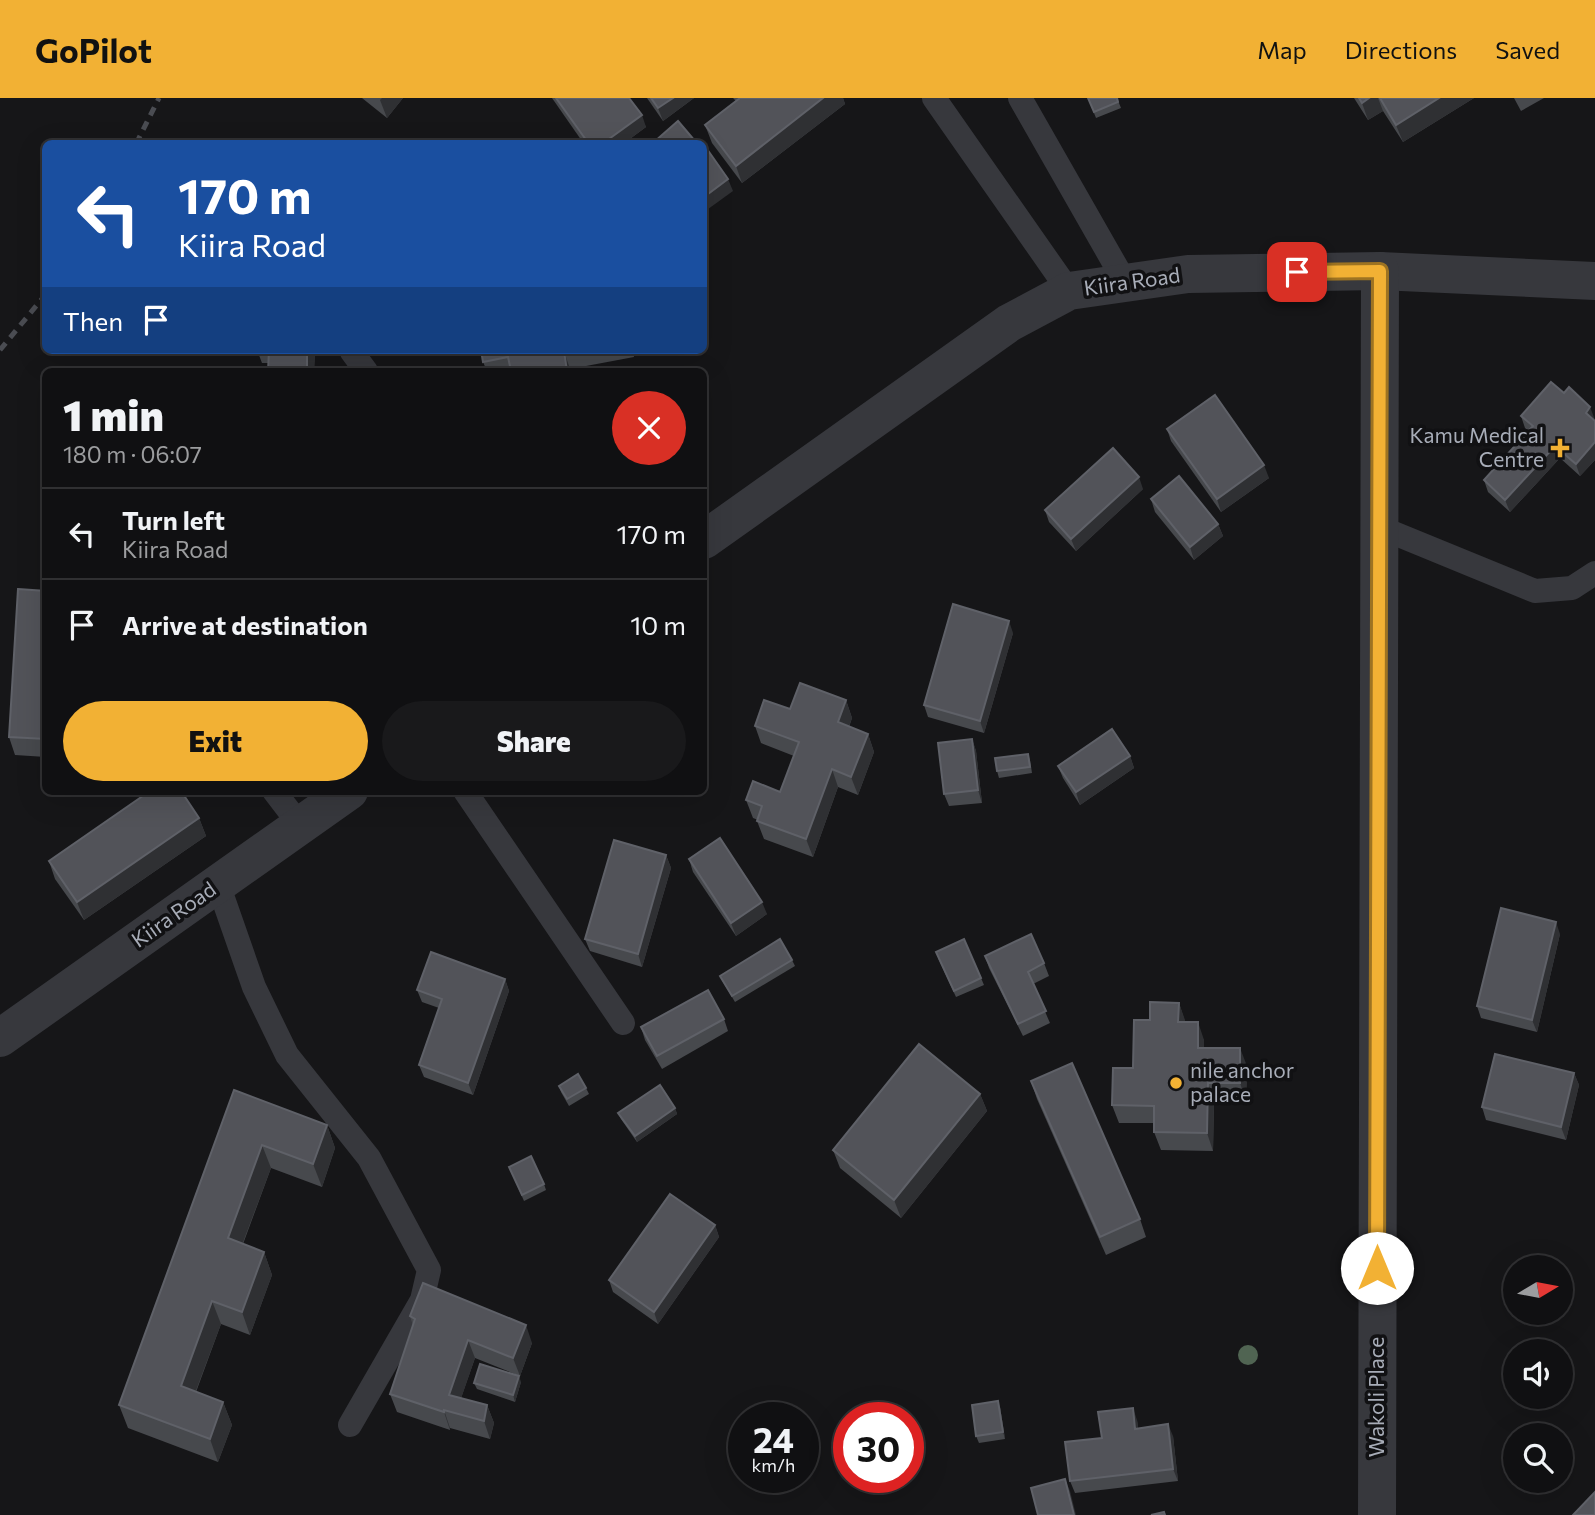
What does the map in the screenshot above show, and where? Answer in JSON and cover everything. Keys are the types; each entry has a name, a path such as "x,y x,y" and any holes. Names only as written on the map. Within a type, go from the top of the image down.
{"street":[{"name":"Kiira Road","path":"707,538 1009,323 1069,291 1188,274 1380,271 1595,281"},
{"name":"Wakoli Place","path":"1377,1515 1380,271"},
{"name":"Kiira Road","path":"0,1038 343,795"}],"lane":[{"path":"934,98 1069,291"},
{"path":"1020,98 1125,282"},
{"path":"1379,527 1535,591 1572,588 1595,573"},
{"path":"277,795 300,825"},
{"path":"468,795 623,1023"},
{"path":"218,884 254,987 287,1055 369,1158 429,1270 422,1300 350,1425"}],"building":[{"path":"556,98 629,98 642,115 608,140 586,140"},
{"path":"651,98 673,98 658,108"},
{"path":"740,98 823,98 736,166 705,125"},
{"path":"1088,98 1117,98 1118,102 1094,112"},
{"path":"1380,98 1439,98 1396,125"},
{"path":"678,121 694,140 656,140"},
{"path":"707,149 728,179 707,195"},
{"path":"269,354 307,354 307,368 268,368"},
{"path":"482,354 564,354 567,368 510,368 508,357 483,362"},
{"path":"1551,382 1564,393 1569,387 1590,407 1586,413 1595,421 1595,442 1576,464 1555,446 1505,500 1484,480 1533,426 1521,416"},
{"path":"1215,395 1264,465 1217,499 1167,429"},
{"path":"1113,448 1139,477 1071,539 1045,510"},
{"path":"1179,476 1218,524 1190,547 1151,499"},
{"path":"18,589 42,591 42,739 9,737"},
{"path":"953,604 1009,621 980,721 924,705"},
{"path":"800,683 846,700 838,722 868,734 851,777 832,769 806,839 757,821 762,806 746,800 753,781 780,792 799,742 755,726 764,700 790,709"},
{"path":"1112,729 1130,756 1076,792 1058,766"},
{"path":"972,739 978,790 944,794 938,743"},
{"path":"1028,754 1030,767 997,771 995,758"},
{"path":"144,795 184,795 199,818 77,902 49,861"},
{"path":"720,838 762,902 731,923 689,859"},
{"path":"614,840 666,855 638,954 585,939"},
{"path":"1501,908 1556,922 1532,1020 1477,1006"},
{"path":"1031,934 1044,963 1028,972 1046,1011 1018,1024 985,956"},
{"path":"780,939 792,960 732,996 720,976"},
{"path":"964,939 981,978 954,991 936,952"},
{"path":"431,952 505,979 468,1083 419,1065 442,999 417,990"},
{"path":"708,990 724,1019 657,1056 641,1027"},
{"path":"1150,1002 1179,1003 1178,1022 1198,1022 1198,1048 1240,1048 1240,1083 1208,1083 1207,1133 1154,1132 1154,1106 1112,1105 1113,1068 1133,1068 1134,1020 1150,1020"},
{"path":"919,1044 980,1094 894,1200 833,1150"},
{"path":"1495,1054 1574,1073 1561,1127 1482,1107"},
{"path":"1072,1063 1140,1219 1100,1237 1031,1081"},
{"path":"578,1074 586,1088 567,1099 559,1086"},
{"path":"660,1085 675,1108 635,1136 618,1113"},
{"path":"234,1090 327,1125 313,1164 262,1145 228,1238 264,1252 242,1312 212,1301 181,1386 223,1402 210,1439 119,1405"},
{"path":"531,1156 544,1184 522,1195 509,1167"},
{"path":"670,1194 715,1225 654,1312 609,1280"},
{"path":"423,1283 526,1325 513,1358 468,1340 449,1395 487,1405 484,1421 444,1412 390,1394 415,1319 410,1316"},
{"path":"480,1364 519,1376 513,1395 474,1383"},
{"path":"998,1401 1003,1432 976,1436 972,1405"},
{"path":"1133,1408 1135,1429 1168,1424 1173,1469 1070,1481 1065,1442 1102,1438 1098,1412"},
{"path":"1065,1479 1074,1515 1038,1515 1031,1488"},
{"path":"1595,1492 1595,1515 1573,1515"}],"railway":[{"path":"138,140 159,98"},
{"path":"0,350 42,299"}],"place":[{"name":"Kamu Medical Centre","path":"1560,448"},
{"name":"nile anchor palace","path":"1176,1083"}],"route":[{"path":"1297,272 1380,271 1377,1268"}]}
